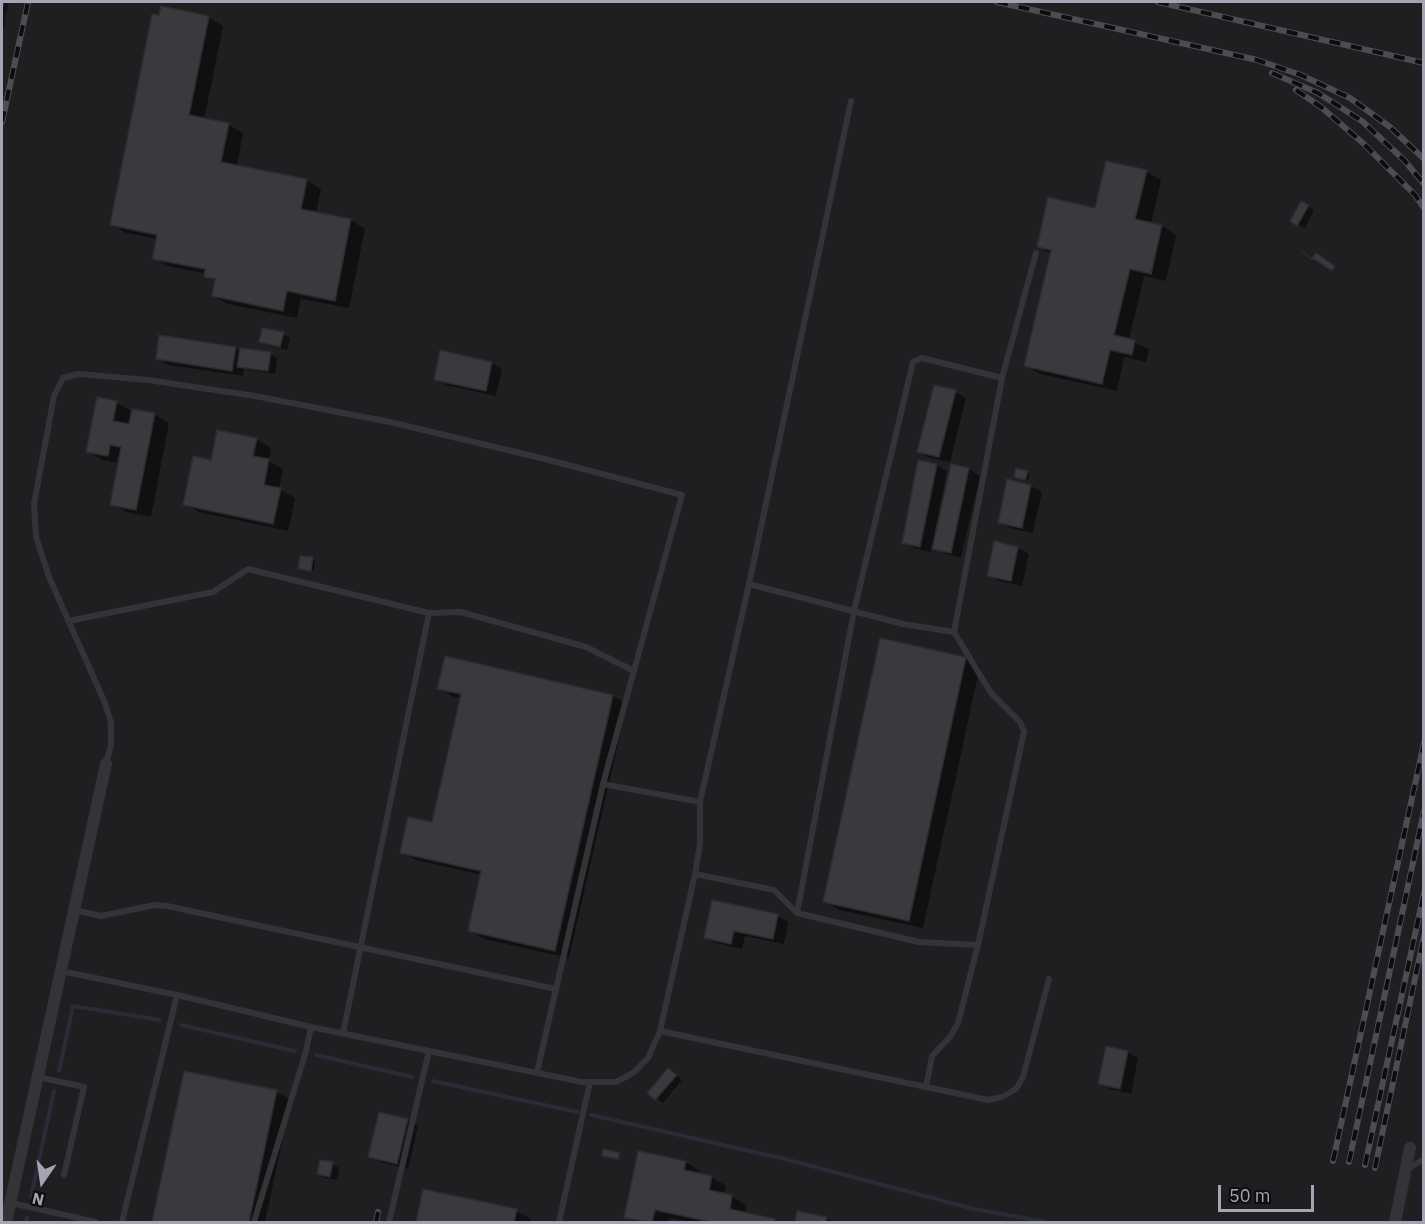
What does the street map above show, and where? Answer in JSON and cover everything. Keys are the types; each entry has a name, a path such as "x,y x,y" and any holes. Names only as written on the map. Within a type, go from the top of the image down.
{"street":[{"path":"6,1222 106,764"},
{"path":"1395,1222 1410,1148"}],"lane":[{"path":"61,970 311,1027 590,1082 616,1082 633,1073 648,1058 660,1031 695,874 700,844 700,802 749,584 851,101"},
{"path":"926,1087 932,1056 950,1037 958,1023 978,945 1024,732 1020,722 991,693 954,632 1002,378 1036,253"},
{"path":"797,913 854,610 913,362 922,358 1002,378"},
{"path":"106,764 111,745 111,723 105,703 49,577 36,537 34,504 54,396 63,378 78,374 148,380 255,396 390,422 682,495 603,784 537,1072"},
{"path":"68,621 213,592 248,569 429,613 460,612 585,646 634,671"},
{"path":"749,584 903,624 954,632"},
{"path":"343,1033 429,613"},
{"path":"603,784 700,802"},
{"path":"695,874 774,890 797,913 919,942 978,945"},
{"path":"74,910 101,916 155,905 167,906 556,989"},
{"path":"660,1031 988,1100 1002,1097 1016,1089 1023,1077 1049,979"},
{"path":"122,1222 177,995"},
{"path":"254,1222 306,1051 311,1027"},
{"path":"389,1222 429,1051"},
{"path":"38,1077 84,1087 64,1175"},
{"path":"559,1222 590,1082"},
{"path":"1406,1170 1424,1159"},
{"path":"10,1203 96,1222"}],"shaded area":[{"path":"9,2 1423,2 1423,1222 2,1222 2,35"}],"building":[{"path":"161,6 209,16 189,115 229,123 221,162 307,179 301,209 351,219 335,301 287,291 283,311 212,296 215,279 204,277 205,269 152,259 157,235 110,225 152,14 159,15"},
{"path":"1106,161 1147,170 1135,219 1162,225 1151,274 1130,269 1114,335 1135,340 1132,355 1110,350 1102,384 1024,366 1051,250 1037,247 1048,197 1095,208"},
{"path":"1301,201 1309,205 1297,226 1290,221"},
{"path":"1316,253 1335,266 1332,271 1312,259"},
{"path":"262,328 284,332 280,347 259,342"},
{"path":"159,335 236,347 232,371 156,359"},
{"path":"240,348 271,352 268,371 237,367"},
{"path":"440,350 492,362 486,391 434,380"},
{"path":"934,385 956,390 939,457 917,452"},
{"path":"97,397 117,401 113,421 129,424 132,409 155,413 136,510 110,505 121,447 110,445 108,456 86,452"},
{"path":"217,430 257,438 253,456 269,459 264,485 281,488 273,524 183,505 193,456 211,460"},
{"path":"918,460 937,464 920,547 902,543"},
{"path":"951,464 969,468 951,553 932,549"},
{"path":"1016,468 1028,471 1025,480 1014,477"},
{"path":"1007,479 1031,485 1022,528 998,523"},
{"path":"994,541 1018,547 1011,581 987,576"},
{"path":"300,556 313,557 311,571 298,569"},
{"path":"880,638 966,657 909,921 823,902"},
{"path":"445,656 613,695 555,951 468,931 481,871 400,853 408,817 432,822 461,694 437,689"},
{"path":"712,900 778,914 773,939 734,931 731,944 704,938"},
{"path":"1106,1046 1128,1051 1120,1089 1098,1084"},
{"path":"668,1068 677,1075 655,1100 647,1093"},
{"path":"184,1071 277,1090 249,1222 152,1222"},
{"path":"379,1112 408,1119 397,1164 368,1157"},
{"path":"603,1149 620,1153 618,1159 602,1156"},
{"path":"638,1151 686,1161 684,1170 712,1176 709,1190 732,1195 730,1209 775,1219 774,1222 711,1222 655,1210 652,1222 624,1218"},
{"path":"320,1160 333,1162 330,1177 317,1174"},
{"path":"423,1189 517,1209 514,1222 416,1222"},
{"path":"797,1211 827,1217 826,1222 795,1222"}],"waterway":[{"path":"59,1071 73,1006 160,1020"},
{"path":"181,1025 295,1051"},
{"path":"316,1055 412,1077"},
{"path":"433,1081 577,1112"},
{"path":"31,1197 54,1091"},
{"path":"591,1115 785,1159 974,1209 1046,1222"},
{"path":"26,1222 27,1218"}],"railway":[{"path":"2,122 28,2"},
{"path":"997,2 1257,60 1301,75 1350,98 1390,127 1424,159"},
{"path":"1158,2 1424,63"},
{"path":"1272,73 1318,93 1362,121 1404,160 1424,184"},
{"path":"1296,90 1321,107 1364,144 1415,195 1424,208"},
{"path":"1333,1161 1424,743"},
{"path":"1349,1162 1424,811"},
{"path":"1365,1165 1424,893"},
{"path":"1375,1168 1424,936"},
{"path":"376,1222 378,1212"}]}
